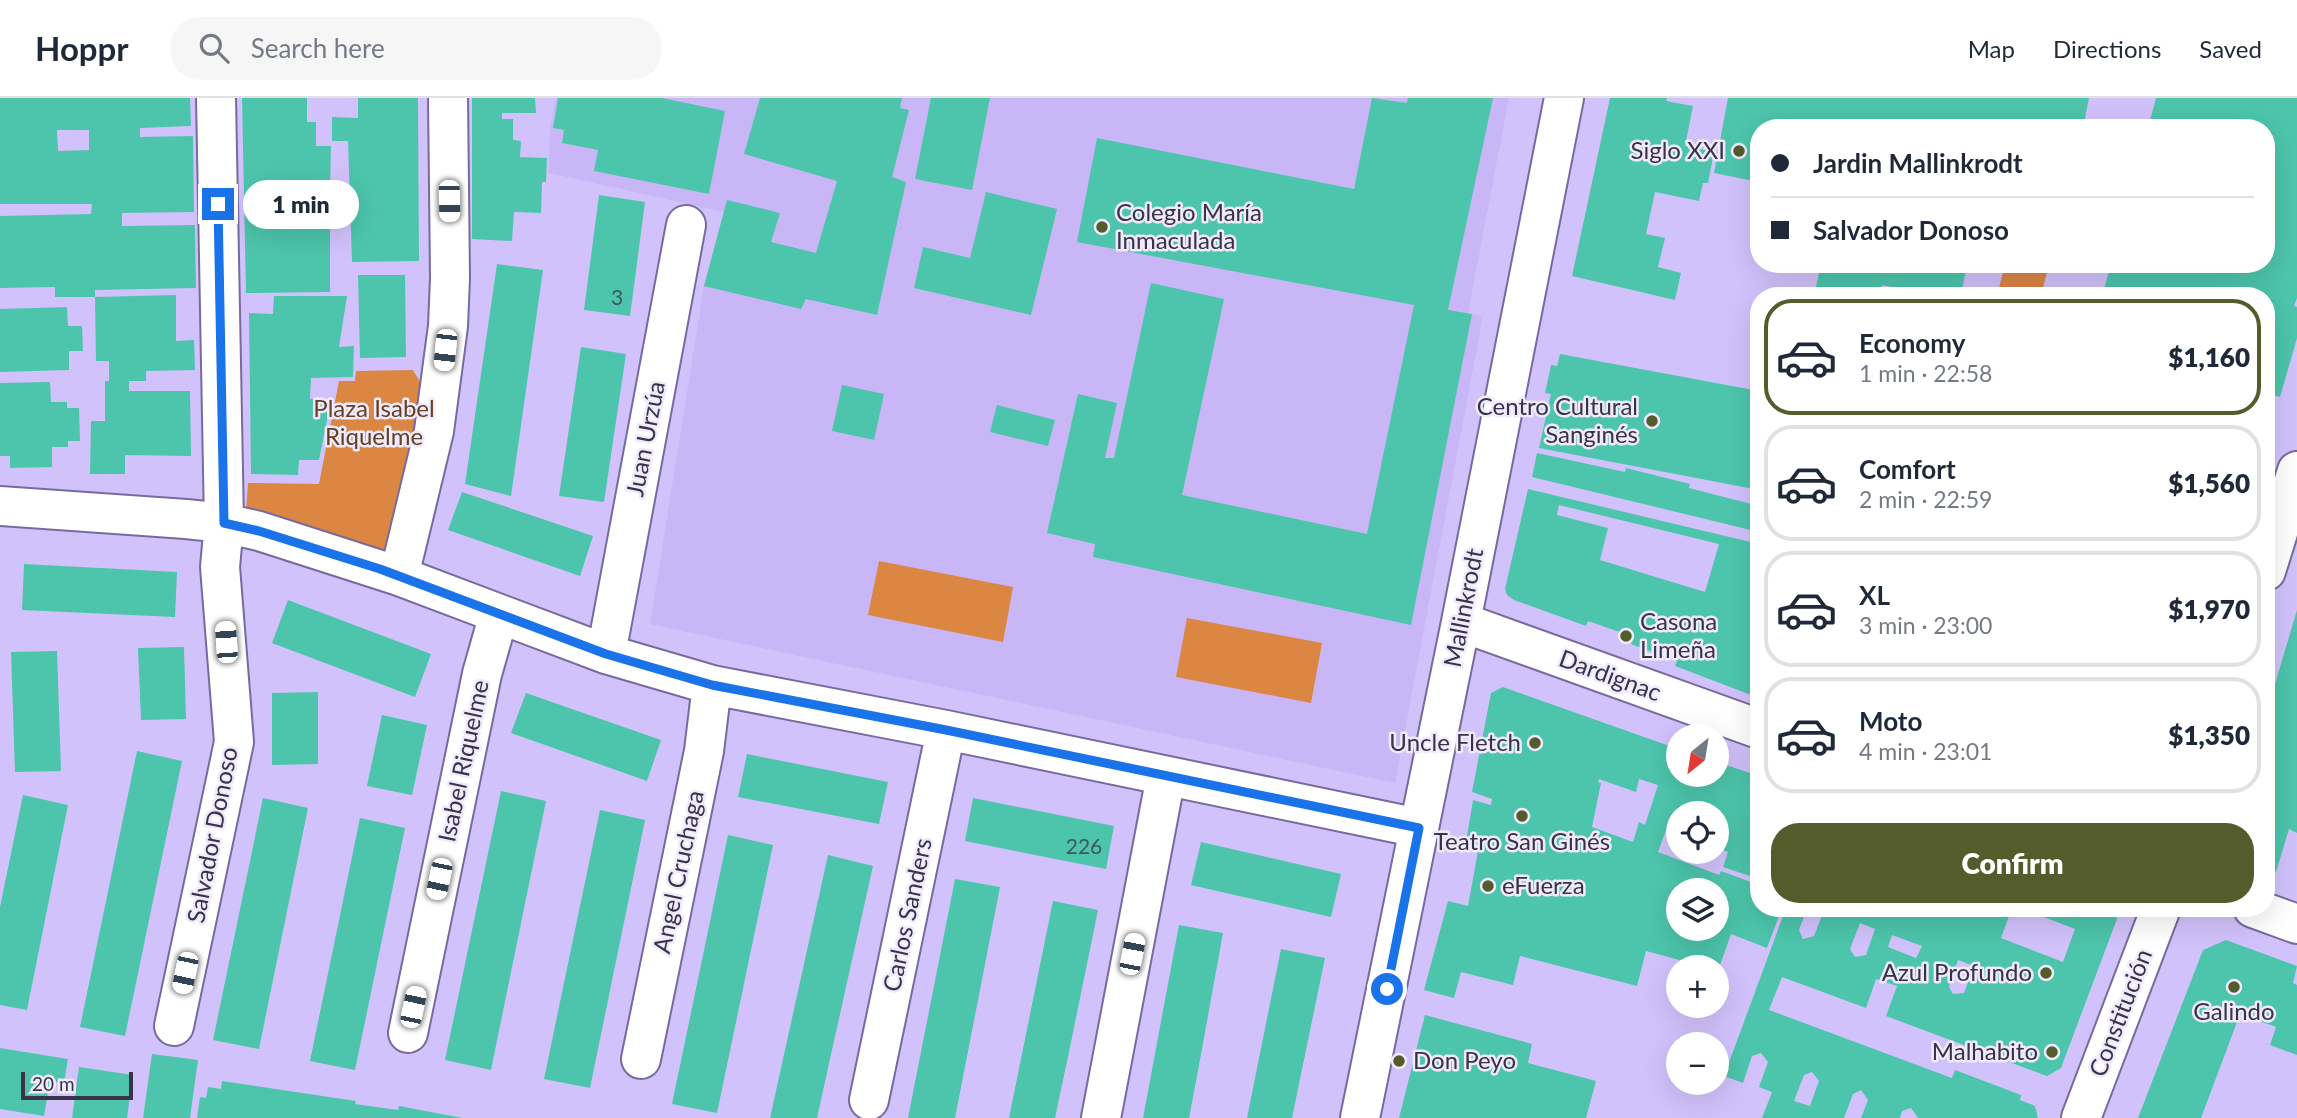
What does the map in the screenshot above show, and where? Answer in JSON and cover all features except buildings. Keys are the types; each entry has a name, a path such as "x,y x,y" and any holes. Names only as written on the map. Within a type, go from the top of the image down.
{"street":[{"name":"Salvador Donoso","path":"174,1026 234,742 220,567 224,523 216,98"},
{"path":"398,576 434,431 448,326 450,264 447,98"},
{"name":"Mallinkrodt","path":"1360,1118 1564,98"},
{"name":"Juan Urzúa","path":"606,654 686,225"},
{"path":"2275,542 2297,471"},
{"path":"0,506 224,523 259,531 398,576 606,654 712,685 946,730 1419,828"},
{"name":"Isabel Riquelme","path":"408,1033 481,674 499,614"},
{"name":"Dardignac","path":"1461,622 1750,726"},
{"name":"Angel Cruchaga","path":"640,1059 704,751 712,685"},
{"name":"Carlos Sanders","path":"869,1100 946,730"},
{"path":"1101,1118 1166,776"},
{"path":"2275,916 2297,924"},
{"name":"Constitución","path":"2081,1118 2158,917"}],"shaded area":[{"path":"556,98 1509,98 1468,313 1483,316 1395,783 650,624 704,286 724,212 549,173 550,127"}],"green space":[{"path":"2003,273 2047,273 2043,287 1999,287"},
{"name":"Plaza Isabel Riquelme","path":"413,370 425,390 384,551 246,511 248,483 319,484 339,381 355,381 356,371"},
{"path":"879,561 1013,587 1003,642 868,615"},
{"path":"1187,618 1322,643 1311,703 1176,677"}],"place":[{"name":"Siglo XXI","path":"1739,151"},
{"name":"Colegio María Inmaculada","path":"1102,227"},
{"name":"Centro Cultural Sanginés","path":"1652,421"},
{"name":"Casona Limeña","path":"1626,636"},
{"name":"Uncle Fletch","path":"1535,743"},
{"name":"Teatro San Ginés","path":"1522,816"},
{"name":"eFuerza","path":"1488,886"},
{"name":"Azul Profundo","path":"2046,973"},
{"name":"Galindo","path":"2234,987"},
{"name":"Malhabito","path":"2052,1052"},
{"name":"Don Peyo","path":"1399,1061"}],"route":[{"path":"218,204 224,523 259,531 380,569 606,654 712,685 946,730 1419,828 1387,989"}]}
